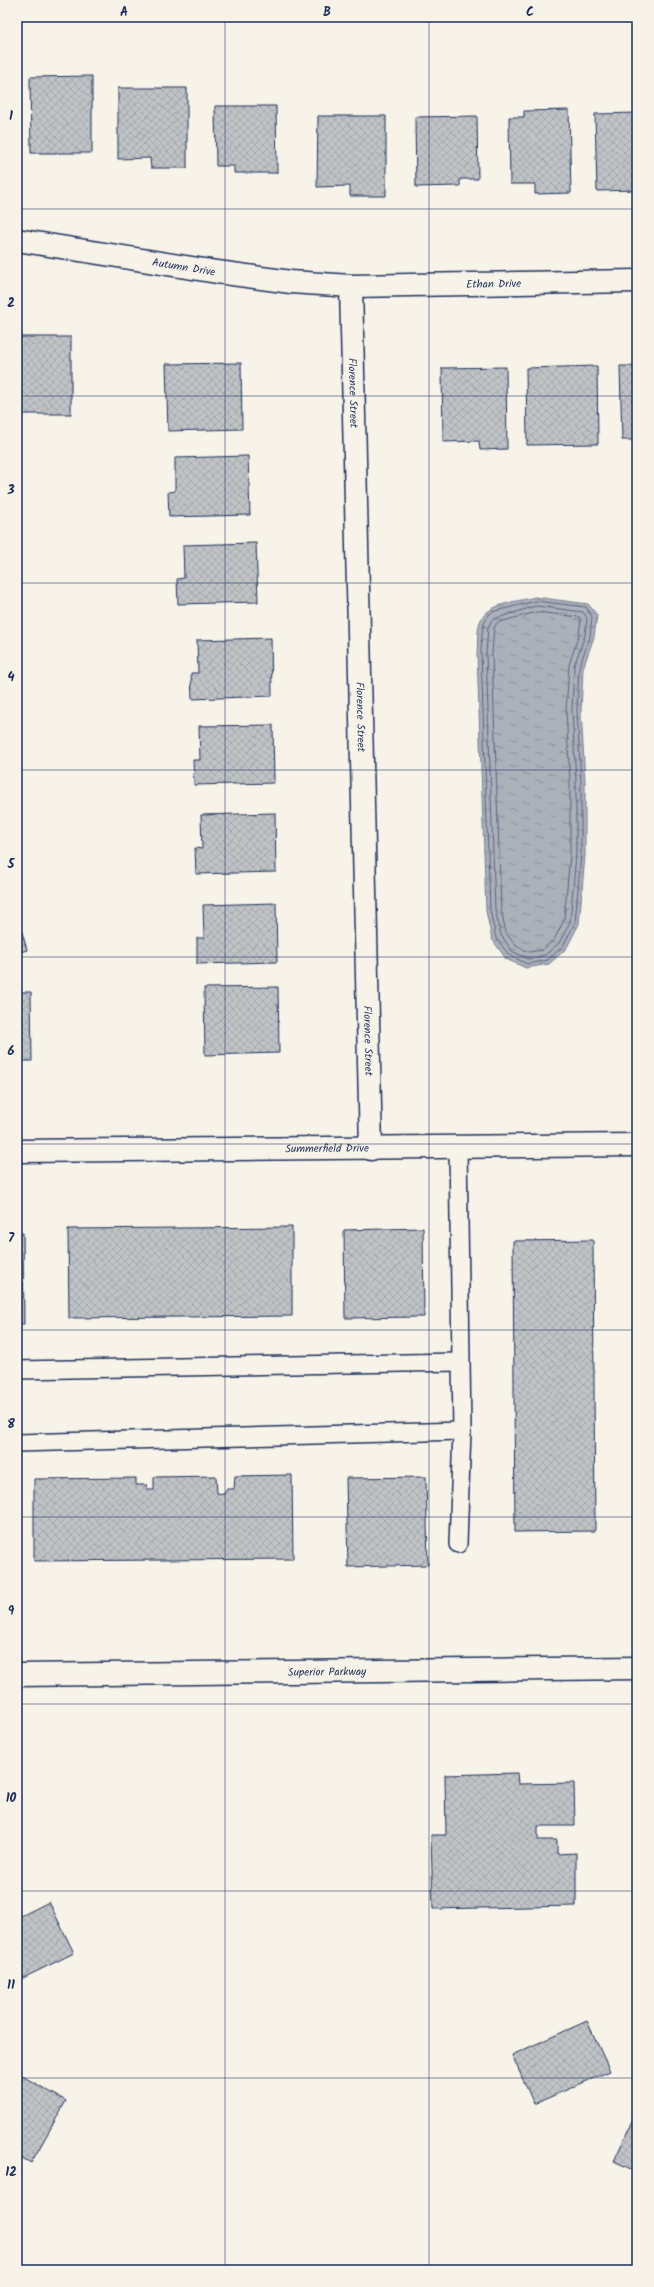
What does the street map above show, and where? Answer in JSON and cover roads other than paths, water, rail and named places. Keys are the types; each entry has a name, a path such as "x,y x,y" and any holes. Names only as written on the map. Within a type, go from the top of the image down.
{"street":[{"name":"Autumn Drive","path":"17,240 217,272 291,282 351,286"},
{"name":"Ethan Drive","path":"351,286 637,281"},
{"name":"Florence Street","path":"351,286 371,1149"},
{"name":"Summerfield Drive","path":"17,1151 371,1149 637,1145"},
{"name":"Superior Parkway","path":"17,1675 637,1668"}],"lane":[{"path":"458,1148 462,1431 458,1544"},
{"path":"17,1370 460,1362"},
{"path":"17,1442 462,1431"}],"water":[{"path":"535,597 588,604 597,615 594,637 583,668 581,711 585,781 585,856 579,924 566,949 549,964 526,968 506,959 492,939 486,911 477,653 479,625 487,612 511,602"}]}
